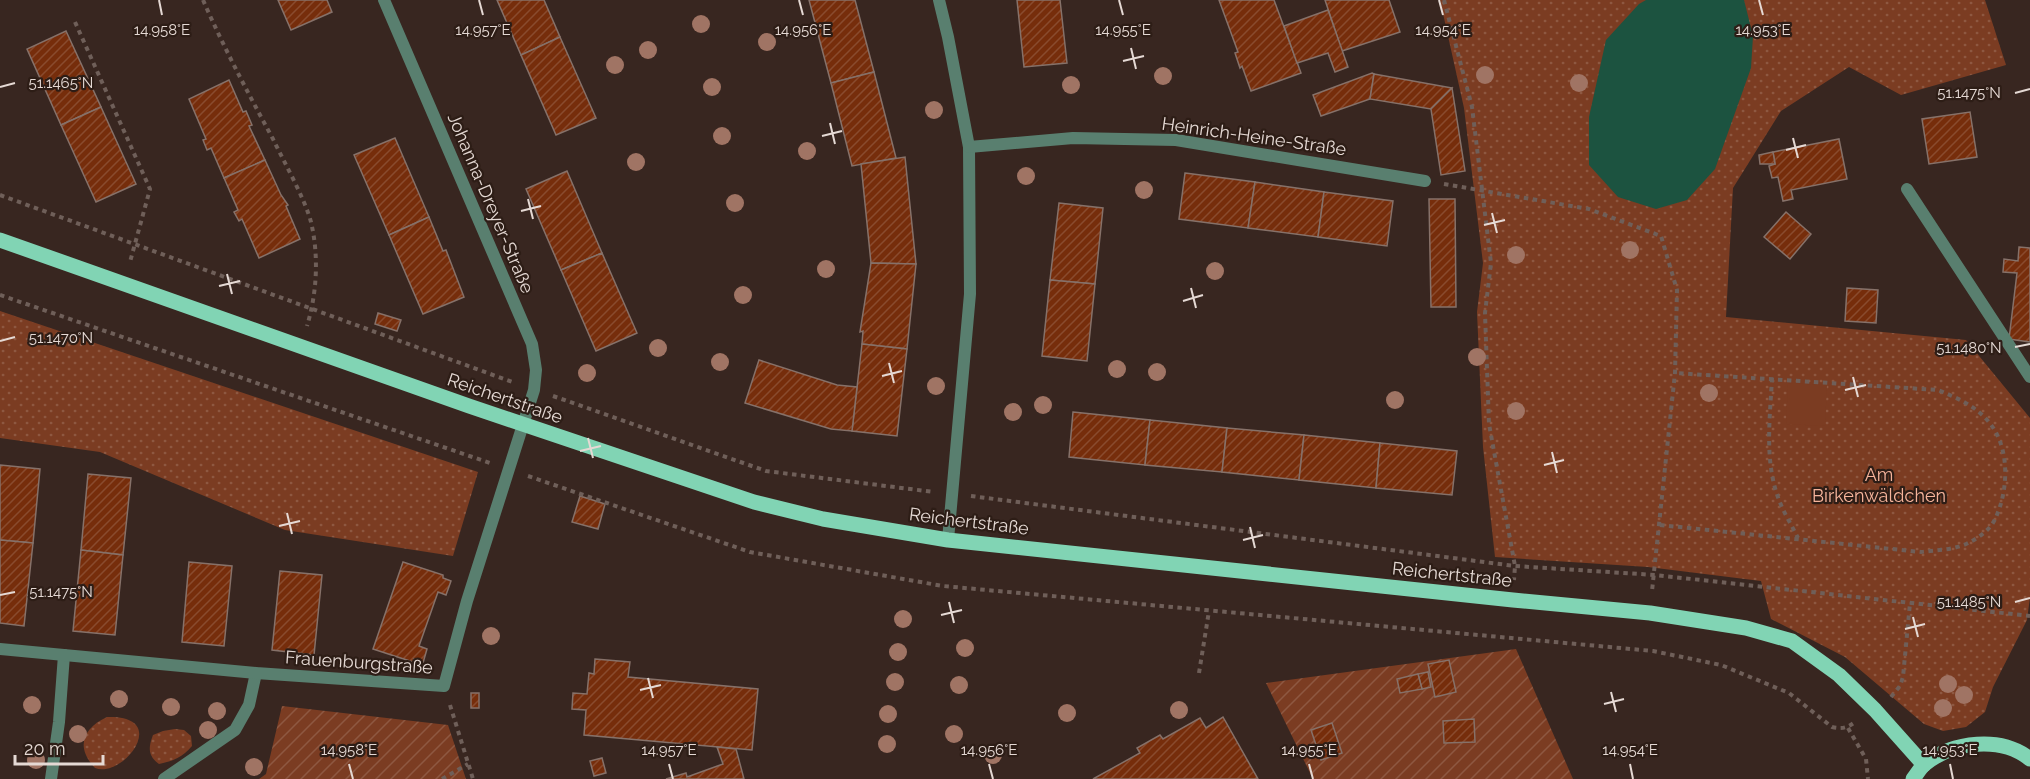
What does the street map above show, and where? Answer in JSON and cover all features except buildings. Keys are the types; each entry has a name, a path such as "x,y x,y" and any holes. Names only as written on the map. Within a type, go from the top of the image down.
{"main road":[{"name":"Reichertstraße","path":"0,240 523,425 754,502 823,519 948,540 1650,613 1746,628 1792,641 1839,675 1875,710 1924,765"},
{"path":"1913,779 1924,765 1948,750 1974,744 2001,746 2030,759"}],"street":[{"name":"Johanna-Dreyer-Straße","path":"384,0 532,344 536,370 534,390 523,425"},
{"path":"939,0 969,147 970,294 948,540"},
{"name":"Heinrich-Heine-Straße","path":"969,147 1073,138 1176,140 1425,181"},
{"path":"1907,189 2030,377"},
{"name":"Frauenburgstraße","path":"0,649 256,673 444,686 467,601 523,425"},
{"path":"51,779 59,722 64,655"},
{"path":"164,779 236,730 249,705 256,673"}],"path":[{"path":"203,0 220,39 285,164 310,219 316,260 312,309 300,347"},
{"path":"1444,0 1472,107 1491,263 1485,313 1490,424 1515,566 1513,600"},
{"path":"75,22 150,189 124,283"},
{"path":"1425,181 1588,209 1661,236 1677,290 1675,373 1650,613"},
{"path":"0,195 534,390 766,471 1515,566 1654,575 2030,616"},
{"path":"1660,525 1921,552 1946,549 1969,543 1987,530 1996,519 2005,480 2005,460 1996,431 1969,403 1938,390 1675,373"},
{"path":"1772,378 1769,451 1772,475 1779,502 1798,538"},
{"path":"1875,710 1894,695 1903,677 1910,603"},
{"path":"1199,673 1209,611"},
{"path":"444,686 473,779"},
{"path":"1848,728 1866,759 1868,779"},
{"path":"442,779 468,764"}],"green space":[{"name":"Am Birkenwäldchen","path":"1440,0 1985,0 2006,65 1901,95 1849,67 1781,111 1733,188 1726,317 1966,340 2030,418 2030,597 2027,620 1993,687 1985,712 1966,727 1943,731 1924,724 1845,657 1771,619 1761,581 1648,567 1495,557 1483,447 1477,312 1483,263 1464,108"},
{"path":"0,311 478,472 453,556 285,530 100,452 0,438"},
{"path":"1788,383 1827,385 1825,426 1786,424"},
{"path":"1516,649 1573,779 1313,779 1266,683"},
{"path":"282,706 448,725 466,779 259,779 266,774"},
{"path":"107,717 126,719 136,726 139,735 136,746 118,764 106,769 95,768 85,753 84,739 92,727"},
{"path":"175,729 184,730 191,736 192,746 177,758 159,764 150,751 153,735"}],"shaded area":[{"path":"1646,0 1744,0 1753,36 1751,68 1715,169 1687,200 1656,209 1618,197 1589,165 1589,117 1606,40 1639,4"}]}
